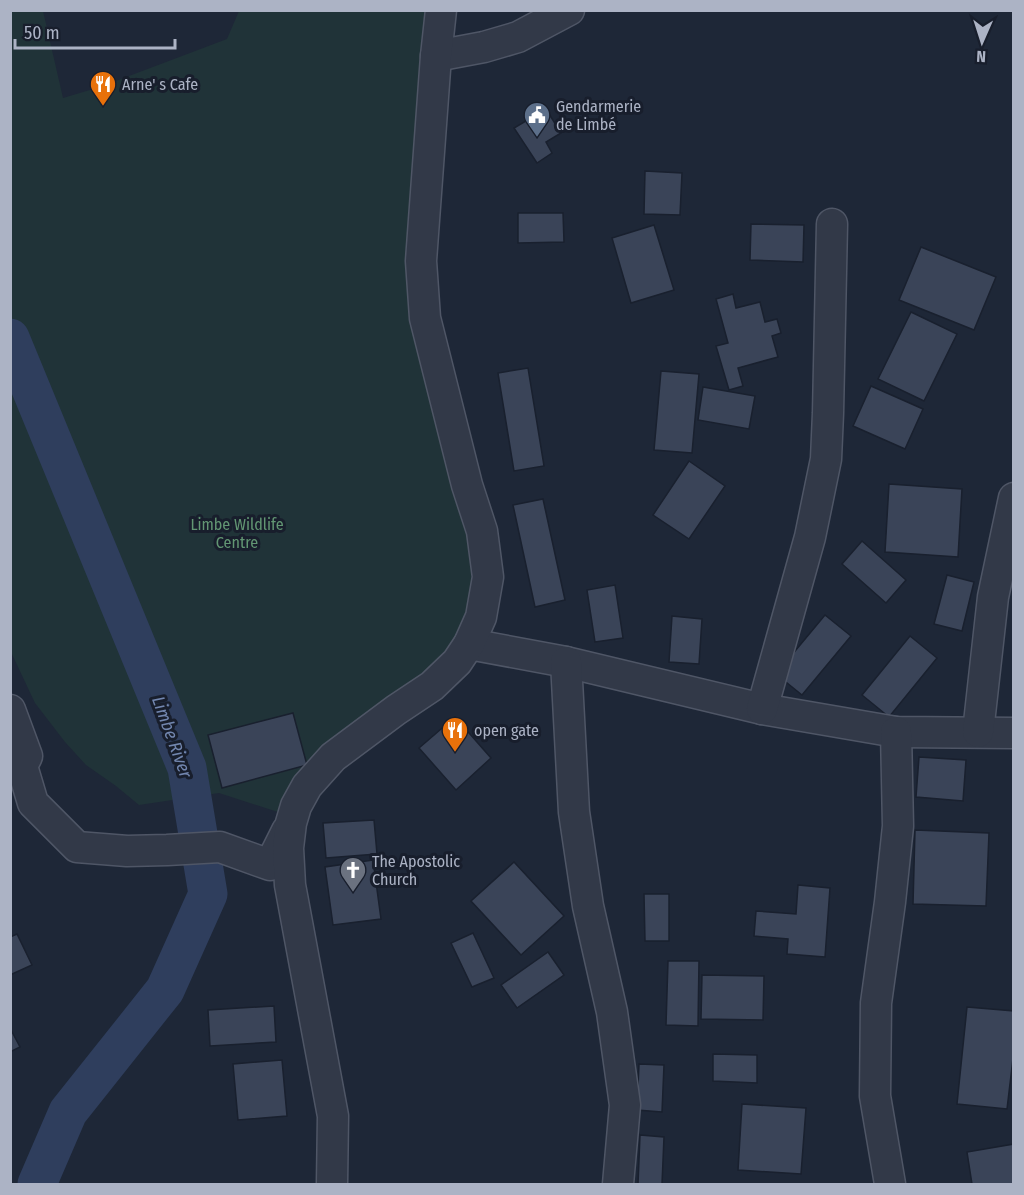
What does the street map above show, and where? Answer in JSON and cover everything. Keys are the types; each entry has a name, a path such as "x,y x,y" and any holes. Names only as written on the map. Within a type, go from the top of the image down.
{"street":[{"path":"332,1185 333,1116 290,885 288,848 291,823 296,806 308,786 333,757 432,686 457,662 469,644 481,617 488,578 482,531 467,485 425,318 421,261 441,10"},
{"path":"436,56 484,47 518,37 569,10"},
{"path":"762,709 808,546 826,459 832,224"},
{"path":"978,732 993,597 1014,498"},
{"path":"469,644 566,662 762,709 896,732 1014,733"},
{"path":"566,662 574,812 588,906 612,1012 625,1105 618,1185"},
{"path":"10,710 19,760 33,803 78,847 167,850 220,846 270,866 291,823"},
{"path":"890,1185 875,1096 876,1003 898,826 896,732"}],"green space":[{"name":"Limbe Wildlife Centre","path":"11,11 43,11 63,98 100,87 227,39 239,11 429,11 412,284 485,575 467,640 281,813 219,793 139,805 86,765 65,742 35,703 11,652"}],"building":[{"name":"Gendarmerie de Limbé","path":"546,109 561,133 546,142 552,153 537,163 514,128"},
{"path":"645,171 682,173 680,215 644,214"},
{"path":"518,213 563,213 564,242 518,243"},
{"path":"751,224 804,225 803,262 750,260"},
{"path":"654,225 674,290 631,303 612,238"},
{"path":"921,247 996,277 974,330 899,300"},
{"path":"733,294 736,308 760,302 765,322 777,319 781,333 772,336 778,357 738,368 743,386 729,390 716,346 728,343 716,299"},
{"path":"911,312 957,334 924,401 878,379"},
{"path":"528,368 544,466 514,471 498,373"},
{"path":"661,371 699,374 692,453 654,450"},
{"path":"871,386 923,409 905,449 853,426"},
{"path":"703,387 755,396 749,429 698,420"},
{"path":"689,461 725,486 689,539 653,515"},
{"path":"889,484 962,489 958,557 885,552"},
{"path":"543,499 565,600 535,607 513,505"},
{"path":"862,541 906,580 886,603 842,564"},
{"path":"947,575 974,582 962,631 934,624"},
{"path":"615,585 623,638 595,642 587,590"},
{"path":"825,615 851,636 802,695 776,674"},
{"path":"672,616 702,619 699,664 669,662"},
{"path":"910,636 937,658 889,717 862,695"},
{"path":"293,713 307,765 222,788 208,735"},
{"name":"open gate","path":"455,717 491,758 456,790 419,748"},
{"path":"919,757 966,760 963,801 916,797"},
{"path":"374,820 377,854 326,858 323,823"},
{"path":"915,830 989,833 986,906 913,904"},
{"name":"The Apostolic Church","path":"373,860 381,919 333,925 325,867"},
{"path":"514,862 564,916 521,955 471,901"},
{"path":"798,885 830,888 825,957 787,954 788,939 754,936 756,911 796,914"},
{"path":"644,894 669,894 669,941 645,941"},
{"path":"473,933 494,978 472,987 451,943"},
{"path":"17,934 32,965 10,975 10,937"},
{"path":"548,952 564,975 517,1008 501,985"},
{"path":"668,961 699,961 698,1026 666,1025"},
{"path":"702,975 764,976 763,1020 701,1019"},
{"path":"274,1006 276,1042 210,1046 208,1010"},
{"path":"967,1007 1014,1011 1014,1050 1007,1109 957,1104"},
{"path":"10,1028 20,1047 10,1052"},
{"path":"713,1054 757,1055 757,1083 713,1081"},
{"path":"282,1060 287,1116 238,1120 233,1064"},
{"path":"639,1064 664,1065 662,1112 637,1110"},
{"path":"742,1104 806,1108 801,1174 738,1170"},
{"path":"640,1135 664,1137 662,1184 638,1184"},
{"path":"1014,1144 1014,1184 972,1184 967,1152"}],"waterway":[{"name":"Limbe River","path":"10,338 187,768 208,894 165,990 68,1112 37,1184"}],"place":[{"name":"Arne' s Cafe","path":"103,107"},
{"name":"Gendarmerie de Limbé","path":"537,138"},
{"name":"open gate","path":"455,753"},
{"name":"The Apostolic Church","path":"353,893"}]}
